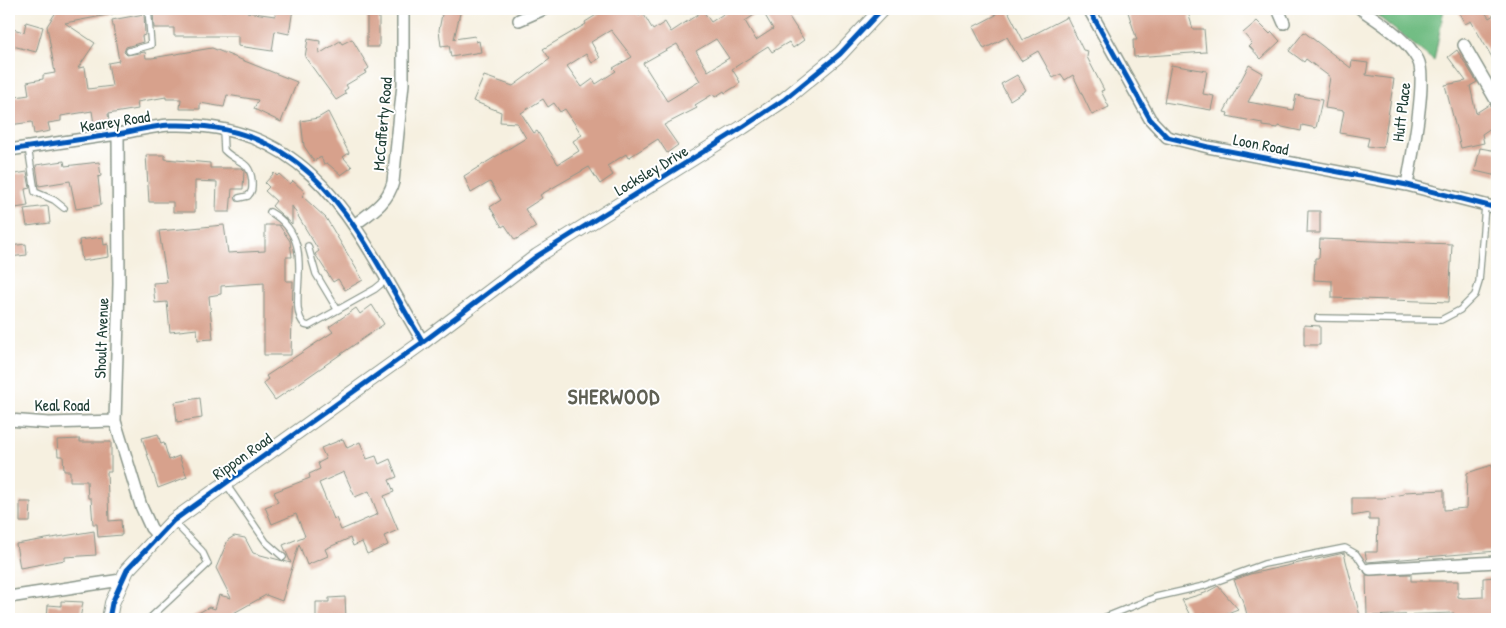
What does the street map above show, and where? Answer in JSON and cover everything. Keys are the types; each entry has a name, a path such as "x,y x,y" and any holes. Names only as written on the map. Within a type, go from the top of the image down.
{"street":[{"name":"McCafferty Road","path":"354,225 389,196 394,182 404,84 403,9"},
{"path":"519,20 544,9"},
{"name":"Locksley Drive","path":"423,342 537,256 743,127 784,99 840,54 882,9"},
{"name":"Loon Road","path":"1089,9 1150,119 1167,137 1208,147 1407,185 1497,208"},
{"path":"1278,9 1284,23"},
{"name":"Hutt Place","path":"1361,9 1410,48 1421,67 1419,106 1407,185"},
{"path":"1464,46 1497,102"},
{"name":"Kearey Road","path":"9,150 169,125 223,130 256,139 293,158 324,186 354,225 423,342"},
{"name":"Shoult Avenue","path":"118,134 119,284 115,421 141,506 158,536"},
{"name":"Rippon Road","path":"109,619 112,603 127,570 173,521 423,342"},
{"name":"Keal Road","path":"9,420 49,423 115,421"},
{"path":"1370,569 1497,562"},
{"path":"9,597 121,580"}],"lane":[{"path":"129,50 151,45 148,9"},
{"path":"223,130 224,150 247,165 251,171 252,192 248,196 239,198"},
{"path":"28,147 35,192 54,200 64,208"},
{"path":"1318,318 1441,320 1460,310 1475,296 1479,282 1485,205"},
{"path":"270,212 283,219 290,226 298,250 300,311 302,322 308,326 386,280"},
{"path":"308,246 316,274 337,309"},
{"path":"225,483 266,542 283,556"},
{"path":"149,619 208,564 202,551 173,521"},
{"path":"1101,619 1156,597 1204,586 1264,564 1345,548 1356,554 1364,566 1370,569"}],"green space":[{"path":"1444,9 1434,61 1370,10"}],"building":[{"path":"58,9 113,9 113,14 65,23 95,43 78,68 85,67 88,89 112,86 108,63 119,61 112,20 144,14 145,35 142,36 143,42 126,47 124,52 127,55 145,52 146,58 152,58 212,48 297,82 281,122 254,109 258,100 227,95 224,107 200,103 200,109 180,109 181,99 166,99 166,97 137,102 138,109 108,114 109,121 94,124 92,111 61,116 61,121 48,123 50,131 34,134 32,122 9,125 9,98 29,95 27,82 43,79 43,75 55,73 47,26"},
{"path":"196,9 225,11 226,9 247,9 247,12 275,16 276,9 293,9 289,34 275,31 272,51 238,46 238,36 174,36 174,28 154,28 153,12 196,12"},
{"path":"367,9 379,9 379,47 367,47"},
{"path":"443,9 461,9 454,39 475,36 476,42 479,41 481,52 451,57 449,45 441,46 439,30"},
{"path":"606,9 634,9 639,16 643,13 653,30 665,22 671,32 703,11 711,22 731,9 784,9 804,40 793,48 789,42 772,52 768,46 732,69 740,82 738,85 715,97 713,94 695,105 697,108 664,125 678,145 667,153 658,139 628,158 626,154 607,166 613,175 600,184 589,167 540,195 542,198 525,209 536,227 515,240 505,225 502,227 490,207 501,200 490,182 471,193 464,176 526,138 517,123 500,122 501,112 473,101 484,76 513,86 550,59 543,49 586,24 585,22","holes":["762,10 773,29 756,40 745,21","611,30 632,57 613,68 616,71 596,84 593,79 582,87 567,66 586,54 592,63 600,58 591,42","716,39 729,58 708,71 696,51","677,44 700,81 667,101 643,63","543,99 548,107 554,103 560,112 565,109 582,135 573,141 579,151 558,164 537,131 534,133 521,113"]},
{"path":"1000,9 1007,9 1023,40 1067,17 1083,50 1088,51 1087,57 1104,90 1101,91 1109,107 1092,115 1073,75 1065,80 1061,74 1053,78 1038,51 1021,61 1007,37 984,49 973,27 996,15 994,12"},
{"path":"1127,9 1187,9 1193,29 1204,29 1206,52 1134,57 1133,40 1137,40"},
{"path":"1457,9 1483,9 1489,18 1494,15 1497,22 1497,66 1471,21 1465,24"},
{"path":"1257,21 1270,34 1272,32 1280,41 1261,59 1249,46 1252,43 1243,33"},
{"path":"26,22 43,27 36,52 9,45 9,28 24,32"},
{"path":"1304,32 1351,68 1352,61 1368,63 1366,75 1394,79 1383,148 1367,146 1369,138 1340,133 1344,111 1325,108 1330,77 1306,59 1304,62 1289,51"},
{"path":"308,39 320,41 319,54 340,41 342,44 352,39 369,68 365,71 366,73 346,85 348,88 344,91 346,94 336,100 305,57"},
{"path":"1457,50 1477,82 1470,86 1476,113 1490,104 1497,116 1497,124 1482,134 1484,143 1461,148 1445,85 1466,81 1448,57"},
{"path":"1171,65 1207,71 1203,94 1214,96 1211,110 1164,102"},
{"path":"1249,65 1263,73 1248,102 1293,110 1296,95 1322,100 1316,128 1302,125 1301,131 1278,126 1278,128 1262,126 1262,123 1227,116 1228,113 1224,112"},
{"path":"1017,75 1026,90 1010,100 1001,84"},
{"path":"328,112 349,153 343,157 352,167 341,175 327,163 324,164 321,157 314,161 304,146 301,121 318,118"},
{"path":"1480,148 1497,151 1497,176 1475,171"},
{"path":"146,155 165,155 165,159 210,163 210,168 242,168 244,170 243,189 232,189 230,212 216,212 217,182 195,181 195,212 173,212 173,202 149,202"},
{"path":"64,161 65,166 99,162 101,176 98,177 101,205 76,209 70,181 39,186 36,165"},
{"path":"27,172 30,188 25,189 28,206 9,209 9,175"},
{"path":"274,173 277,176 279,174 290,184 293,181 305,192 302,196 326,218 363,280 345,290 338,279 333,282 315,254 319,251 292,206 292,224 272,206 276,201 265,191 269,187 265,183"},
{"path":"48,206 50,223 27,226 24,209"},
{"path":"1308,211 1320,211 1320,233 1307,233"},
{"path":"224,225 228,253 265,251 265,225 279,225 290,241 292,257 286,257 286,281 293,281 291,355 264,355 264,283 221,286 221,294 209,296 213,339 198,340 197,329 170,332 167,302 155,303 153,283 167,282 159,231"},
{"path":"103,237 104,245 108,244 109,257 82,261 79,240"},
{"path":"1320,239 1452,244 1449,302 1332,298 1332,281 1314,280 1315,258 1319,258"},
{"path":"26,244 27,255 9,257 9,246"},
{"path":"372,305 384,324 275,400 263,383 268,379 266,376 333,332 329,327 356,308 360,314"},
{"path":"1304,325 1320,326 1320,345 1304,345"},
{"path":"200,398 202,418 177,422 175,402"},
{"path":"158,434 161,444 164,443 169,460 179,456 187,477 158,488 142,438"},
{"path":"80,439 80,442 111,442 111,472 107,472 109,521 121,520 122,535 98,537 97,524 93,524 91,498 88,498 87,481 70,481 70,471 64,471 63,456 58,456 57,440"},
{"path":"343,439 347,448 360,442 367,459 376,456 379,464 390,459 397,477 389,480 394,492 384,496 398,530 384,536 388,545 367,554 362,542 353,546 350,538 325,549 328,556 307,565 299,544 282,601 266,595 232,614 241,617 240,619 188,619 209,607 215,609 219,595 231,598 216,568 228,540 234,536 245,538 253,553 291,563 283,545 305,536 296,514 272,524 265,507 278,502 274,492 310,478 309,474 320,469 318,463 326,459 321,448","holes":["344,472 355,497 369,491 378,514 341,530 336,518 334,519 319,483"]},
{"path":"1492,465 1494,483 1497,483 1497,551 1367,562 1365,552 1377,552 1378,520 1369,520 1369,513 1352,516 1352,498 1383,498 1404,494 1404,492 1444,490 1444,510 1466,508 1467,473"},
{"path":"20,502 31,502 30,522 20,522"},
{"path":"94,531 96,555 65,557 65,560 20,568 16,544"},
{"path":"1344,553 1360,616 1351,616 1352,619 1248,619 1234,580 1250,574"},
{"path":"1411,574 1411,581 1458,581 1458,597 1463,598 1483,597 1483,578 1497,577 1497,619 1455,619 1454,613 1367,616 1366,575"},
{"path":"1218,586 1238,609 1225,614 1227,619 1208,619 1205,613 1192,619 1182,600 1205,593"},
{"path":"345,597 346,619 316,619 316,602 329,602 329,598"},
{"path":"61,601 83,602 80,619 47,619 48,605 61,606"}],"cycle path":[{"path":"109,619 112,603 127,570 173,521 423,342 537,256 785,99 840,54 882,9"},
{"path":"1089,9 1150,119 1167,137 1208,147 1407,185 1497,208"},
{"path":"9,150 170,125 221,129 263,142 298,163 328,192 353,225 377,262 423,342"}],"district":[{"name":"SHERWOOD","path":"614,397"}]}
